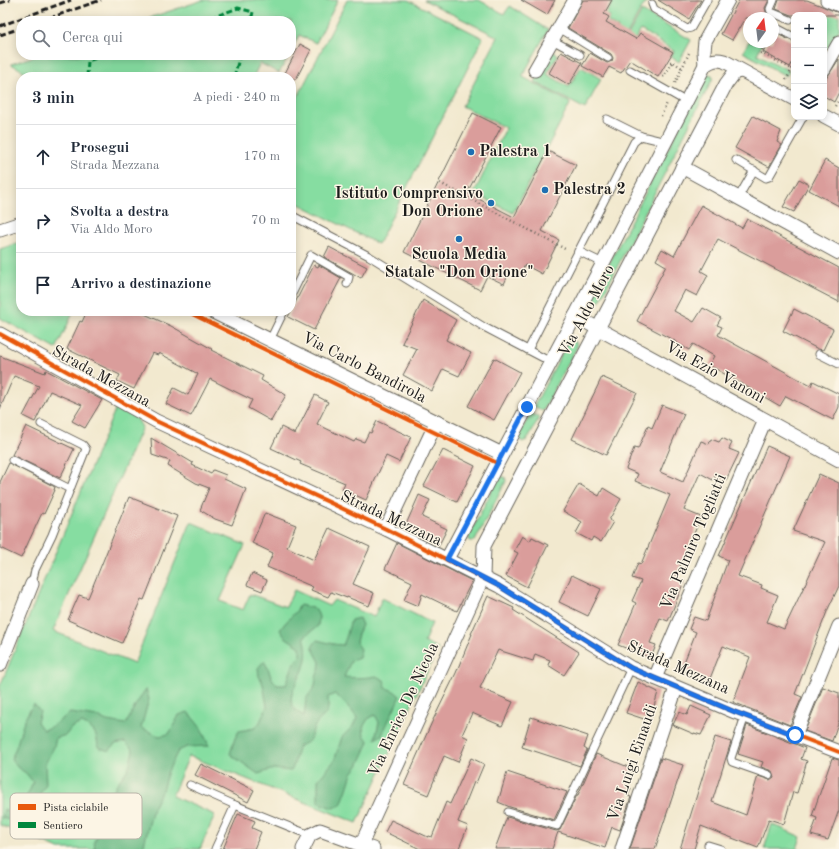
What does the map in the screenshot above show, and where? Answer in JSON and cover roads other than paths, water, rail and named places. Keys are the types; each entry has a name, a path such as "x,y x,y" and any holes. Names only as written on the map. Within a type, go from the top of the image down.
{"street":[{"path":"535,70 575,0"},
{"path":"828,0 839,5"},
{"path":"705,65 705,41 725,1"},
{"path":"705,65 711,60 718,59 791,97"},
{"name":"Via Aldo Moro","path":"447,559 603,263 705,65"},
{"name":"Via Aldo Moro","path":"483,577 484,546 726,84 735,72 741,71"},
{"path":"827,118 839,124"},
{"path":"682,167 839,253"},
{"path":"0,230 16,225"},
{"name":"Via Carlo Bandirola","path":"221,316 436,423 502,454"},
{"name":"Via Ezio Vanoni","path":"575,316 839,460"},
{"name":"Strada Mezzana","path":"0,334 156,421 386,529 483,577 631,668 745,716 839,752"},
{"name":"Via Palmiro Togliatti","path":"655,678 765,420"},
{"path":"386,529 436,423"},
{"name":"Via Enrico De Nicola","path":"367,847 483,577"},
{"path":"0,665 32,584"},
{"path":"795,735 839,626"},
{"name":"Via Luigi Einaudi","path":"622,849 676,688"},
{"path":"303,849 310,835 320,830 367,847"}],"lane":[{"path":"652,4 654,9 687,29 691,28 707,0"},
{"path":"774,0 770,9 771,12 790,20"},
{"path":"559,28 608,58"},
{"path":"779,29 791,35"},
{"path":"552,40 580,55"},
{"path":"630,70 687,102"},
{"path":"608,119 641,136 666,142"},
{"path":"736,160 766,178 769,177 801,120"},
{"path":"528,350 634,142 641,136"},
{"path":"738,198 754,170"},
{"path":"296,218 369,256 484,327 551,362"},
{"path":"578,253 603,263"},
{"path":"296,286 311,255 348,277 347,284"},
{"path":"270,340 282,316"},
{"path":"819,354 839,364"},
{"path":"32,584 35,570 52,535 86,449 84,445 41,424"},
{"path":"12,460 70,489"},
{"path":"508,812 557,826 631,668"},
{"path":"745,716 731,758 732,762 769,775"},
{"path":"190,785 310,835"},
{"path":"216,849 235,805"},
{"path":"708,845 721,849"}],"railway":[{"path":"0,3 10,0"},
{"path":"27,16 71,0"},
{"path":"55,16 101,0"},
{"path":"0,26 16,20"},
{"path":"0,35 16,30"}],"place":[{"name":"Palestra 1","path":"471,152"},
{"name":"Palestra 2","path":"545,190"},
{"name":"Istituto Comprensivo Don Orione","path":"491,203"},
{"name":"Scuola Media Statale \"Don Orione\"","path":"459,239"}]}
